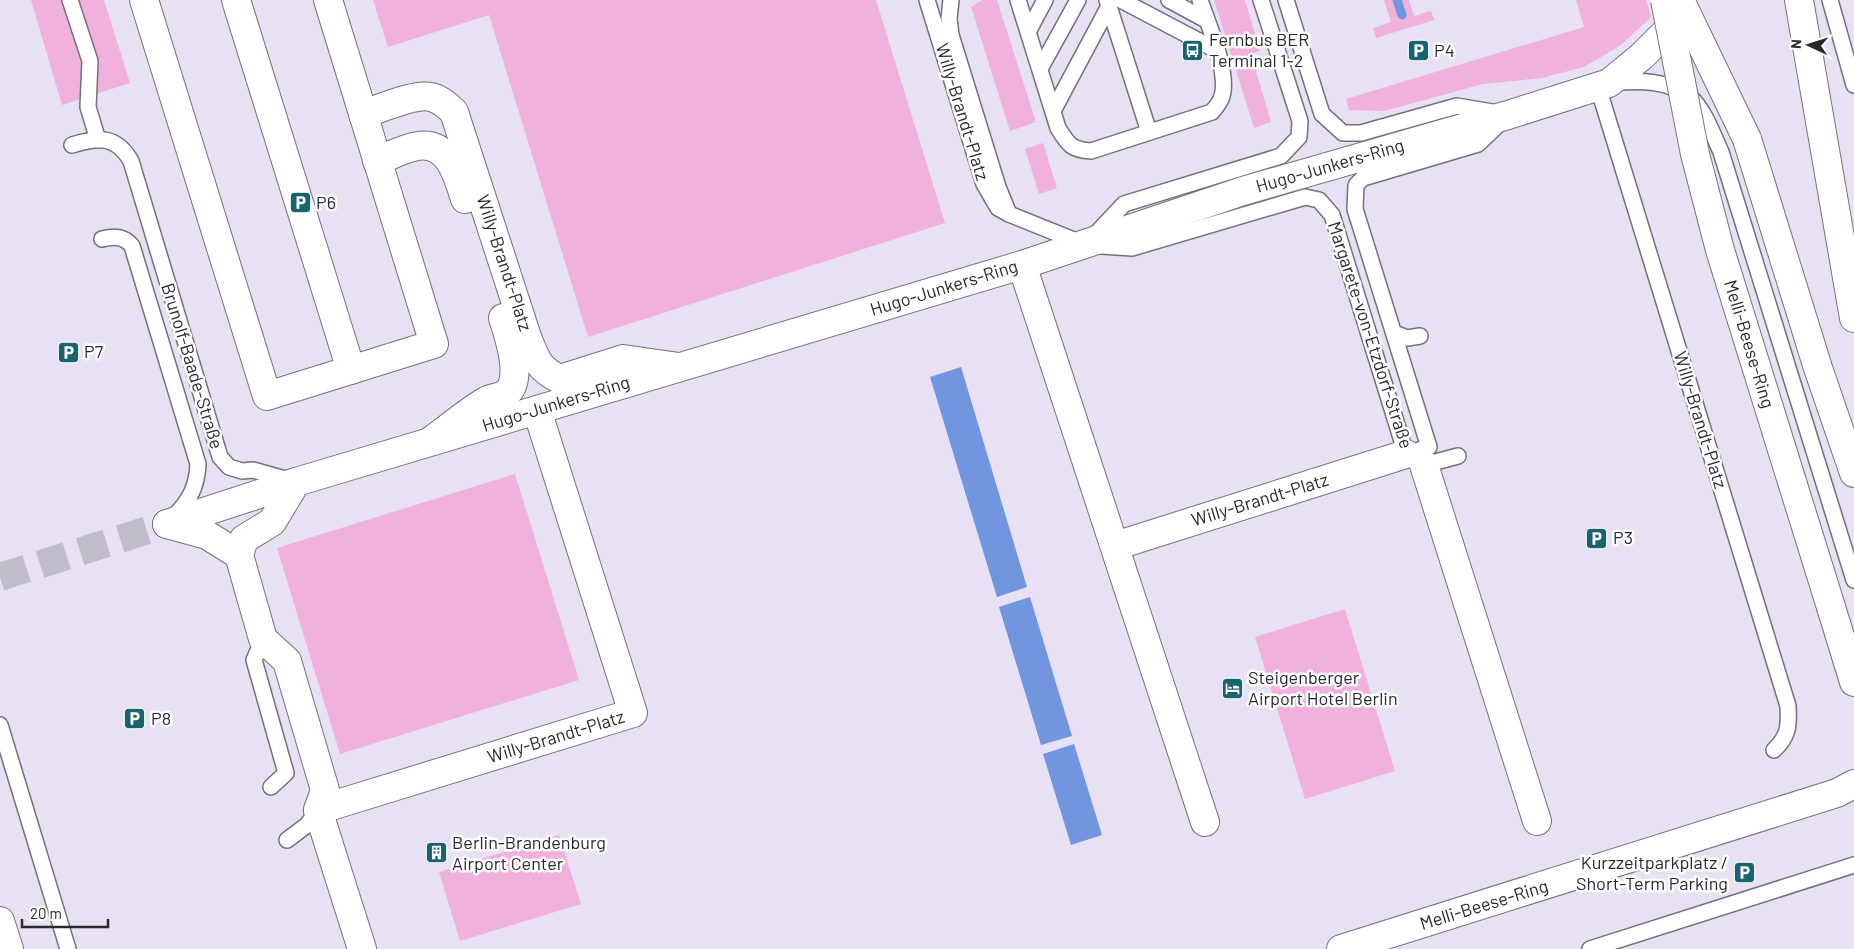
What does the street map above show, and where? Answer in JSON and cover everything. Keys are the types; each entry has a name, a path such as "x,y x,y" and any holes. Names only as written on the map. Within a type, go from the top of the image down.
{"street":[{"path":"144,0 267,396 434,344 328,0"},
{"path":"236,0 351,370"},
{"name":"Melli-Beese-Ring","path":"1665,0 1695,154 1720,250 1854,682"},
{"path":"1680,0 1747,139 1818,368 1854,473"},
{"name":"Hugo-Junkers-Ring","path":"167,524 296,482 1022,265 1243,192 1604,85 1642,56 1664,33 1690,0"},
{"path":"1799,0 1854,318"},
{"name":"Willy-Brandt-Platz","path":"363,114 414,98 431,97 443,103 454,112 527,337 536,360 545,372 560,379 623,359 679,367"},
{"name":"Willy-Brandt-Platz","path":"377,160 418,146 430,147 440,151 452,163 512,344 513,384 505,394 487,400 429,442"},
{"path":"1022,265 1205,822"},
{"name":"Willy-Brandt-Platz","path":"318,810 633,713 537,410"},
{"name":"Willy-Brandt-Platz","path":"1115,546 1417,456"},
{"name":"Margarete-von-Etzdorf-Straße","path":"1417,456 1537,821"},
{"path":"296,482 272,522 244,539 239,555 263,639 287,661 325,790 318,810 362,949"},
{"path":"167,524 206,535 239,555"},
{"name":"Melli-Beese-Ring","path":"1341,949 1837,794 1854,784"},
{"path":"0,921 9,949"}],"lane":[{"path":"70,0 90,61 88,107 98,140 72,144"},
{"name":"Willy-Brandt-Platz","path":"927,0 984,184 998,208 1086,245"},
{"name":"Willy-Brandt-Platz","path":"951,0 949,19 951,35 998,187 1009,214"},
{"path":"1018,0 1058,128 1066,142 1077,150 1091,151 1212,112 1221,99 1224,86 1222,68 1200,0"},
{"path":"1028,32 1045,0"},
{"path":"1040,69 1078,0"},
{"path":"1169,0 1206,20"},
{"path":"1086,245 1124,204 1281,156 1299,137 1300,121 1261,0"},
{"path":"1286,0 1322,114 1343,133 1362,134 1457,106 1508,115"},
{"path":"1830,0 1854,85"},
{"path":"1053,111 1112,2"},
{"path":"1112,2 1216,50"},
{"path":"1112,2 1149,132"},
{"path":"1604,85 1634,81 1665,84 1692,98 1707,122 1721,152 1854,580"},
{"name":"Willy-Brandt-Platz","path":"1604,85 1788,706 1789,729 1783,742 1774,750"},
{"name":"Margarete-von-Etzdorf-Straße","path":"1086,245 1132,248 1305,197 1319,200 1332,215 1417,456 1429,447 1355,209 1356,185 1363,178 1478,144 1508,115"},
{"name":"Brunolf-Baade-Straße","path":"98,140 109,140 118,145 131,161 220,457 228,467 242,471 253,470 296,482"},
{"name":"Brunolf-Baade-Straße","path":"102,239 120,237 127,240 132,246 198,464 198,478 193,493 185,506 167,524"},
{"path":"1394,333 1407,338 1420,336"},
{"path":"1417,456 1458,456"},
{"path":"263,639 254,660 286,773 271,787"},
{"path":"0,725 68,949"},
{"path":"287,840 308,825 318,810"},
{"path":"1590,949 1854,865"}],"shaded area":[{"path":"31,0 104,0 130,83 62,105"},
{"path":"373,0 876,0 945,223 588,337 489,15 388,47"},
{"path":"982,0 997,0 1036,122 1010,131 971,7"},
{"path":"1214,0 1245,0 1260,51 1251,54 1271,122 1254,128"},
{"path":"1384,0 1409,0 1414,16 1431,11 1434,20 1376,38 1373,28 1391,22"},
{"path":"1576,0 1646,0 1651,17 1621,45 1584,67 1542,78 1483,84 1384,111 1349,110 1346,99 1584,27"},
{"path":"1043,143 1057,188 1039,194 1025,149"},
{"path":"515,474 579,680 340,754 277,548"},
{"path":"1345,609 1395,771 1305,799 1255,637"},
{"path":"559,835 581,904 460,941 439,872"}],"water":[{"path":"961,367 1027,587 997,597 930,377"},
{"path":"1030,597 1072,736 1041,745 999,607"},
{"path":"1074,744 1102,835 1071,845 1043,754"}],"waterway":[{"path":"1397,0 1402,15"}],"tunnel":[{"path":"0,577 167,524"}],"place":[{"name":"Fernbus BER Terminal 1-2","path":"1193,50"},
{"name":"P4","path":"1418,51"},
{"name":"P6","path":"300,203"},
{"name":"P7","path":"68,352"},
{"name":"P3","path":"1597,538"},
{"name":"Steigenberger Airport Hotel Berlin","path":"1232,688"},
{"name":"P8","path":"135,719"},
{"name":"Berlin-Brandenburg Airport Center","path":"436,853"},
{"name":"Kurzzeitparkplatz / Short-Term Parking","path":"1744,873"}]}
